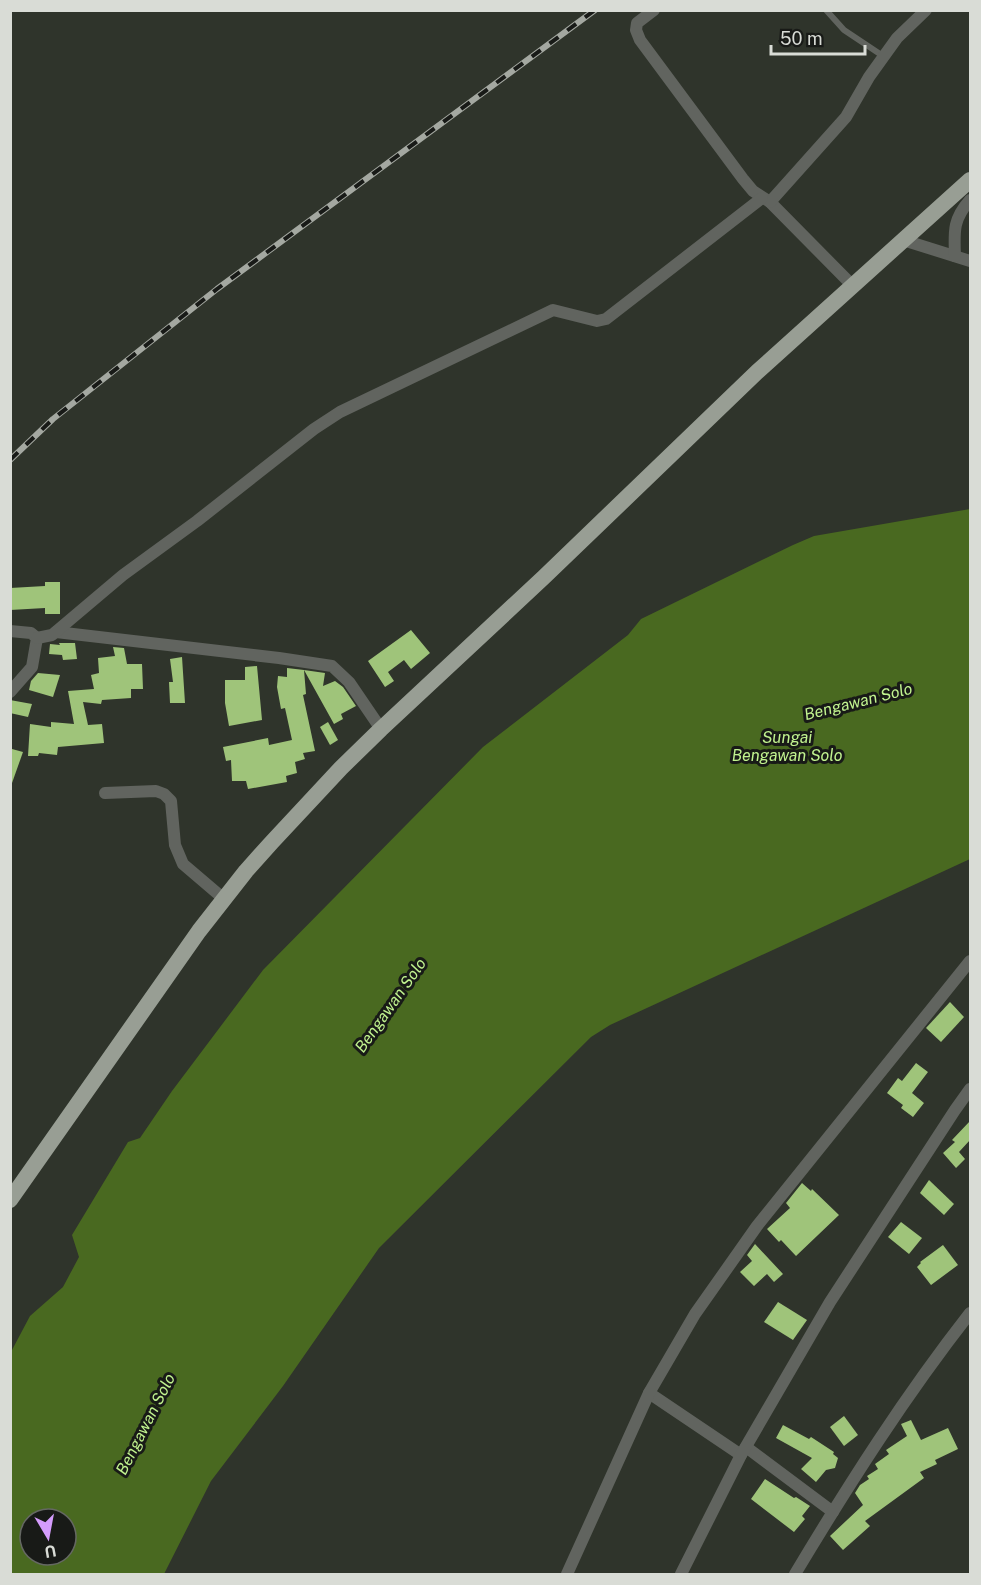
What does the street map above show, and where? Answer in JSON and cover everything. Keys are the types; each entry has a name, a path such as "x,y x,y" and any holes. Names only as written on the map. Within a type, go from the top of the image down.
{"highway":[{"path":"12,1197 199,931 272,842 341,768 757,372 970,180"}],"street":[{"path":"654,10 637,23 636,30 640,40 743,179 852,285"},
{"path":"10,631 31,633 37,638 50,636 123,575 206,514 314,429 340,412 553,310 597,321 606,319 766,200 846,117 869,77 897,38 926,10"},
{"path":"955,256 954,232 960,212 970,200"},
{"path":"903,240 970,261"},
{"path":"56,632 332,666 350,682 381,729"},
{"path":"10,692 32,667 37,638"},
{"path":"105,793 156,791 164,794 171,801 175,844 183,864 224,899"},
{"path":"567,1575 649,1393 695,1314 757,1226 970,961"},
{"path":"681,1575 744,1451 830,1302 970,1089"},
{"path":"795,1575 854,1478 938,1354 970,1313"},
{"path":"649,1393 744,1451 833,1512"}],"lane":[{"path":"826,10 844,30 884,57"}],"water":[{"name":"Sungai Bengawan Solo","path":"970,509 970,859 610,1025 591,1037 379,1248 283,1386 211,1481 164,1574 11,1574 10,1358 12,1350 30,1316 63,1287 79,1257 72,1235 128,1142 140,1138 172,1091 263,970 483,747 628,635 641,619 814,536"}],"building":[{"path":"45,582 60,582 60,614 45,614 45,608 10,610 10,588 45,586"},
{"path":"411,630 430,653 411,669 404,660 388,672 394,681 385,687 368,661"},
{"path":"59,643 75,643 77,659 63,660 62,655 49,654 50,644 60,645"},
{"path":"113,647 124,648 127,664 142,664 143,689 131,689 131,698 102,700 101,704 83,702 88,725 102,724 104,743 58,747 57,755 39,753 38,756 28,756 30,724 51,727 51,722 74,724 68,691 94,689 91,675 99,673 98,658 115,656"},
{"path":"182,657 185,703 170,703 169,682 173,682 170,659"},
{"path":"257,666 262,720 229,726 225,703 225,680 245,680 245,667"},
{"path":"287,668 304,670 306,694 303,695 315,751 303,753 305,759 295,762 297,773 286,776 287,782 248,789 246,781 232,781 231,760 226,761 223,747 268,738 269,745 292,740 285,708 281,709 277,687 278,676 287,677"},
{"path":"304,670 325,673 323,686 335,681 343,687 356,706 341,714 343,719 334,724"},
{"path":"38,673 60,675 53,697 29,690 31,681"},
{"path":"10,700 32,704 28,717 10,713"},
{"path":"328,722 338,740 330,745 320,727"},
{"path":"12,749 23,752 12,783 10,754"},
{"path":"950,1002 964,1017 941,1042 926,1028"},
{"path":"916,1063 928,1072 912,1093 924,1103 913,1117 901,1108 903,1105 887,1093 898,1078 902,1081"},
{"path":"970,1121 970,1140 959,1152 965,1159 956,1168 943,1153 955,1142 952,1140"},
{"path":"929,1180 954,1204 944,1215 920,1193"},
{"path":"802,1183 811,1191 812,1189 839,1215 796,1256 767,1229 790,1208 786,1203"},
{"path":"901,1222 922,1238 909,1254 888,1237"},
{"path":"755,1244 783,1274 774,1282 767,1274 754,1286 740,1272 752,1261 747,1255"},
{"path":"943,1245 958,1265 931,1285 917,1267 920,1262"},
{"path":"778,1302 807,1320 793,1340 764,1322"},
{"path":"844,1416 858,1435 844,1446 830,1427"},
{"path":"911,1420 921,1440 948,1428 958,1449 935,1460 937,1464 920,1472 924,1478 865,1521 870,1526 843,1550 830,1536 863,1505 855,1493 860,1485 869,1479 867,1476 878,1469 875,1464 889,1454 886,1450 907,1436 901,1424"},
{"path":"783,1425 809,1439 811,1437 834,1452 833,1454 838,1458 835,1468 826,1470 816,1482 801,1469 812,1458 776,1438"},
{"path":"765,1479 810,1506 802,1516 805,1519 794,1532 751,1499"}],"railway":[{"path":"10,460 53,419 217,289 595,10"}],"water label":[{"name":"Bengawan Solo","path":"858,701"},
{"name":"Bengawan Solo","path":"390,1005"},
{"name":"Bengawan Solo","path":"145,1424"}]}
